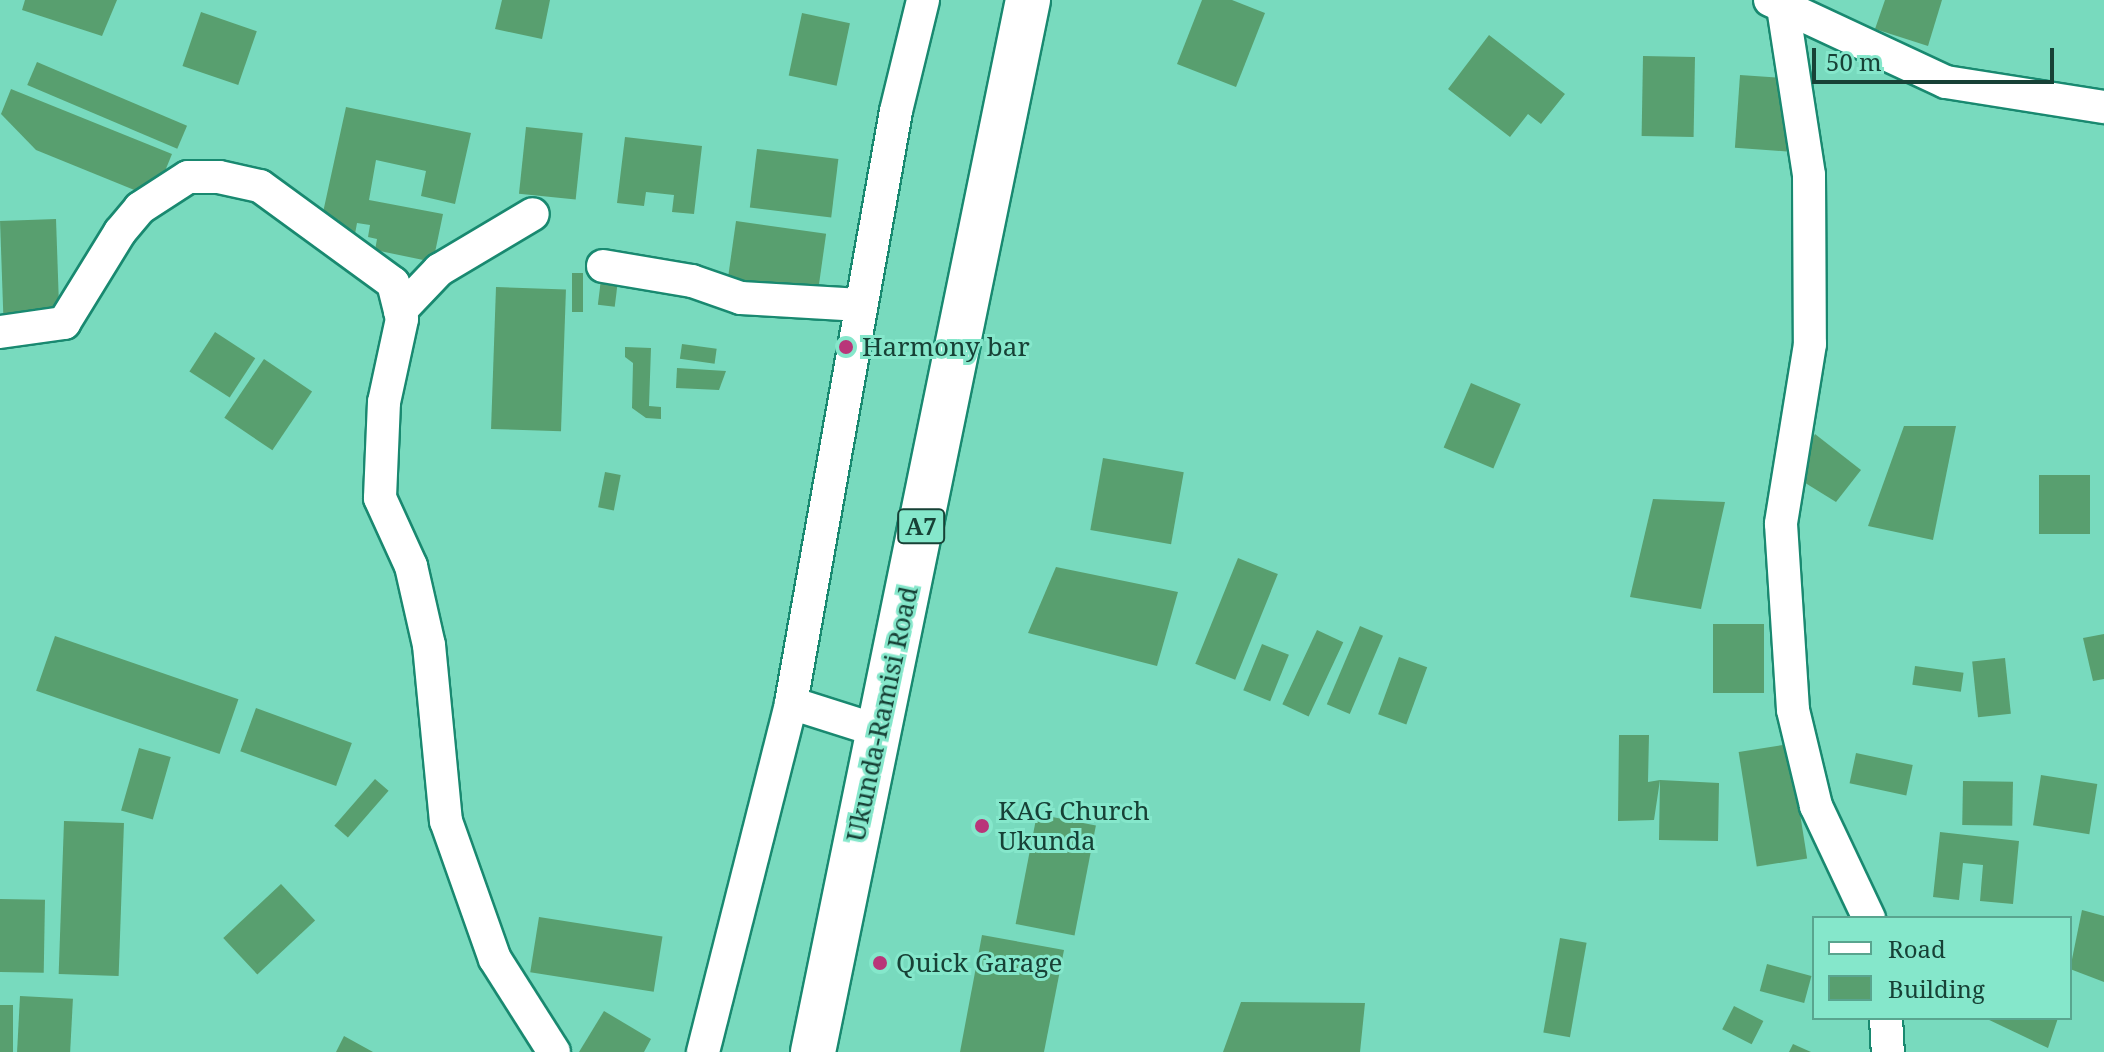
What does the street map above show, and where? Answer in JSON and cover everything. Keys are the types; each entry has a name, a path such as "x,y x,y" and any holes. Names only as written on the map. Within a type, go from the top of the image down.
{"highway":[{"name":"Ukunda-Ramisi Road","path":"813,1052 1028,0"}],"street":[{"path":"703,1052 791,703 896,111 923,0"},
{"path":"1776,4 1946,82 2104,107"},
{"path":"1776,4 1809,175 1810,344 1781,524 1793,710 1816,806 1868,916"},
{"path":"0,332 64,323 120,232 140,208 188,177 219,177 260,186 393,283 400,311 384,402 380,498 411,566 429,645 446,821 495,959 554,1052"},
{"path":"400,311 439,270 533,214"},
{"path":"603,266 692,281 741,298 861,305"},
{"path":"791,703 879,731"},
{"path":"1886,1020 1888,1052"}],"building":[{"path":"25,0 117,0 102,36 22,10"},
{"path":"502,0 550,0 542,39 495,29"},
{"path":"1202,0 1232,0 1265,13 1236,87 1177,64"},
{"path":"1885,0 1942,0 1928,46 1875,29"},
{"path":"201,12 257,31 238,85 182,66"},
{"path":"802,13 850,23 837,86 789,76"},
{"path":"1489,35 1565,94 1541,124 1528,114 1510,137 1448,89"},
{"path":"1643,56 1695,57 1694,137 1642,136"},
{"path":"37,62 187,126 177,149 27,85"},
{"path":"1740,75 1792,79 1787,151 1735,148"},
{"path":"11,89 172,154 154,198 36,150 1,114"},
{"path":"346,107 471,133 455,204 421,196 426,171 376,160 369,200 443,214 433,262 375,250 377,239 368,237 370,225 357,223 355,234 337,231 339,220 322,217"},
{"path":"526,127 583,133 576,200 519,194"},
{"path":"625,137 702,146 694,214 672,212 674,195 646,192 644,206 617,203"},
{"path":"757,149 838,159 831,218 750,208"},
{"path":"56,219 59,317 3,319 0,221"},
{"path":"736,221 826,234 816,303 726,290"},
{"path":"602,271 619,273 615,307 598,305"},
{"path":"572,273 583,273 583,312 572,312"},
{"path":"496,287 566,289 561,431 491,429"},
{"path":"215,332 255,358 230,398 189,371"},
{"path":"682,344 717,349 715,364 680,359"},
{"path":"625,347 651,348 649,406 661,407 661,419 646,418 632,408 633,363 625,357"},
{"path":"264,359 312,391 272,450 224,418"},
{"path":"677,368 726,371 719,390 676,388"},
{"path":"1471,383 1521,404 1493,469 1444,447"},
{"path":"1904,426 1956,426 1933,540 1868,526"},
{"path":"1815,434 1861,470 1836,502 1794,476"},
{"path":"1103,458 1184,472 1171,544 1090,530"},
{"path":"605,472 621,475 614,510 598,507"},
{"path":"2039,475 2090,475 2090,534 2039,534"},
{"path":"1653,499 1725,502 1701,609 1630,597"},
{"path":"1238,558 1278,574 1235,680 1195,664"},
{"path":"1056,567 1178,592 1157,666 1028,633"},
{"path":"1713,624 1764,624 1764,693 1713,693"},
{"path":"1360,626 1383,636 1350,714 1327,704"},
{"path":"1317,630 1343,642 1309,717 1282,704"},
{"path":"2104,634 2104,679 2093,681 2083,638"},
{"path":"55,636 238,699 220,754 36,691"},
{"path":"1262,644 1289,655 1270,701 1243,690"},
{"path":"1399,657 1427,667 1406,725 1378,714"},
{"path":"2005,658 2011,714 1978,717 1972,661"},
{"path":"1915,666 1964,673 1961,692 1912,685"},
{"path":"256,708 352,743 336,786 240,751"},
{"path":"1619,735 1649,735 1648,782 1660,780 1654,820 1618,821"},
{"path":"1789,744 1807,859 1757,867 1739,752"},
{"path":"139,748 171,757 153,820 121,810"},
{"path":"1856,753 1913,765 1906,795 1850,783"},
{"path":"2041,775 2097,784 2089,834 2033,825"},
{"path":"375,779 389,791 348,838 334,826"},
{"path":"1660,780 1719,783 1718,841 1659,840"},
{"path":"1963,781 2013,782 2012,826 1962,825"},
{"path":"1037,814 1096,825 1075,935 1016,924"},
{"path":"64,821 124,823 119,976 59,974"},
{"path":"1940,832 2019,841 2013,904 1980,901 1983,865 1963,863 1959,900 1933,897"},
{"path":"281,884 315,921 257,974 223,938"},
{"path":"0,899 45,900 44,973 0,972"},
{"path":"2082,910 2104,916 2104,982 2072,970"},
{"path":"539,917 662,937 654,992 530,972"},
{"path":"982,935 1064,950 1044,1052 960,1052"},
{"path":"1560,938 1587,943 1570,1037 1543,1033"},
{"path":"1767,964 1811,976 1804,1003 1760,991"},
{"path":"20,996 73,999 70,1052 17,1052"},
{"path":"1241,1002 1365,1003 1360,1052 1223,1052"},
{"path":"0,1005 13,1005 13,1052 0,1052"},
{"path":"1734,1006 1763,1021 1752,1044 1722,1029"},
{"path":"604,1011 651,1039 644,1052 579,1052"},
{"path":"1989,1020 2057,1020 2048,1048"},
{"path":"344,1036 373,1052 336,1052"},
{"path":"1793,1044 1811,1052 1789,1052"}],"place":[{"name":"Harmony bar","path":"846,347"},
{"name":"KAG Church Ukunda","path":"982,826"},
{"name":"Quick Garage","path":"880,963"}]}
